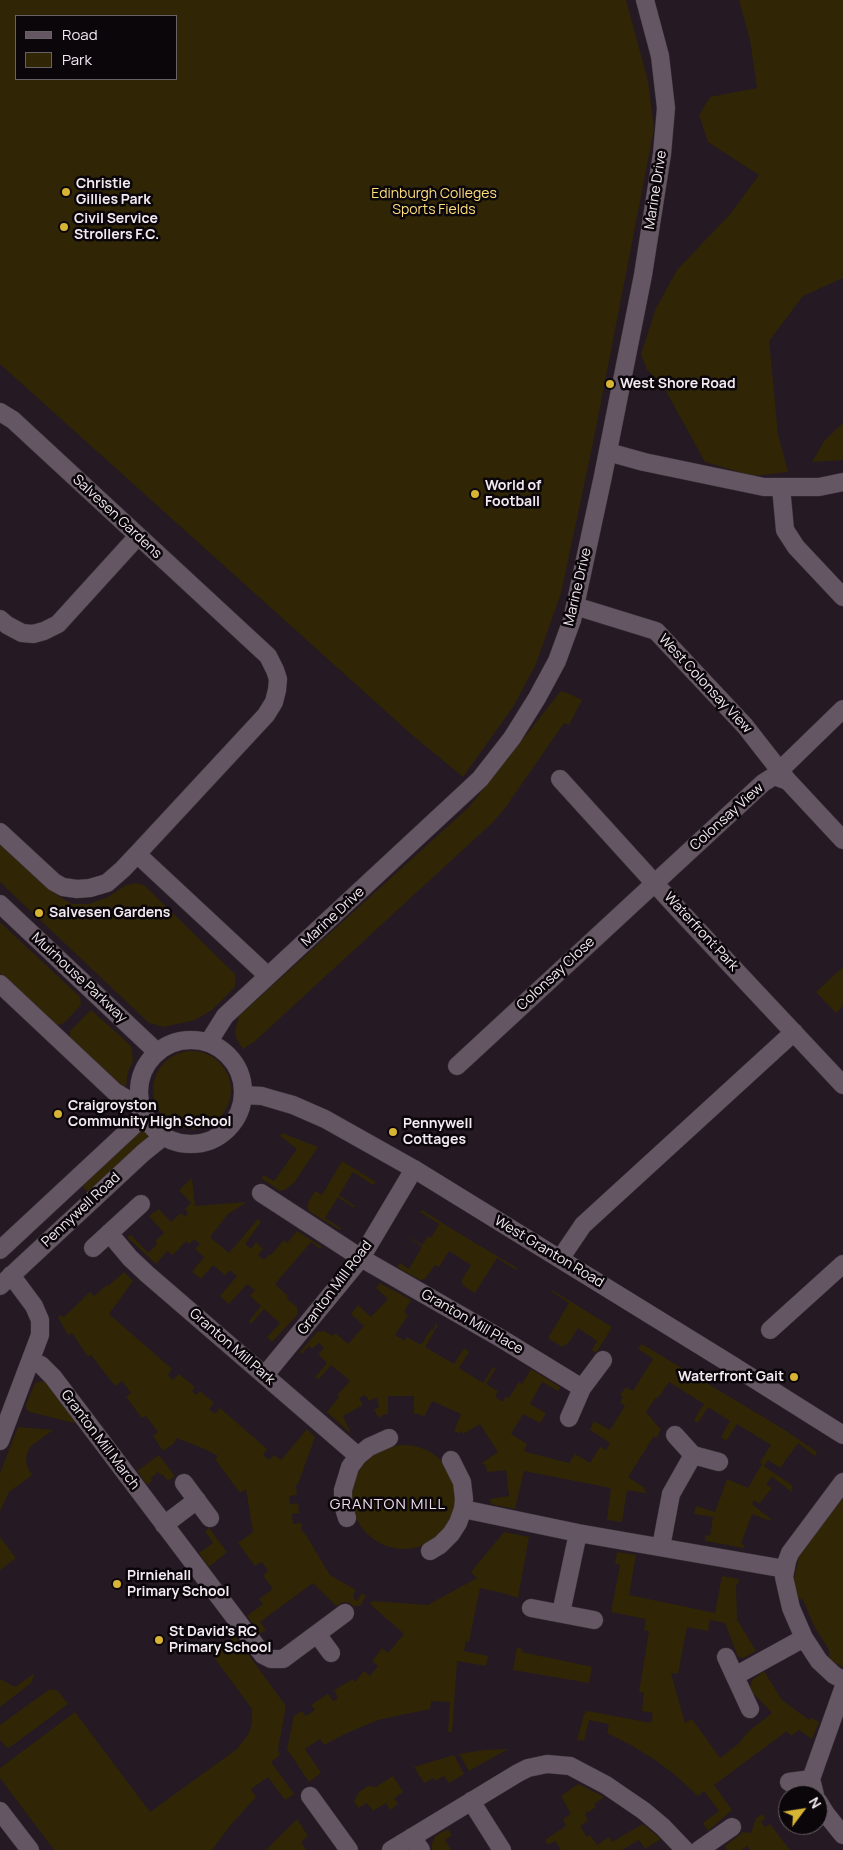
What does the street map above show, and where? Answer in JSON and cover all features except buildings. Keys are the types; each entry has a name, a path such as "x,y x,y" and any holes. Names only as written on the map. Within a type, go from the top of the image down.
{"street":[{"name":"Marine Drive","path":"208,1043 225,1016 480,779 512,738 557,661 572,620 608,452 643,275 662,154 666,108 660,56 645,0"},
{"name":"Salvesen Gardens","path":"0,412 13,420 268,656 278,679 274,702 266,714 138,854 106,883 90,888 63,887 54,882 0,832"},
{"path":"608,452 764,487 819,487 843,482"},
{"path":"781,487 785,530 796,547 843,597"},
{"path":"0,619 7,625 22,632 33,634 58,624 138,536"},
{"name":"West Colonsay View","path":"575,606 656,631 745,726 781,776"},
{"name":"Colonsay View","path":"654,883 763,782 781,776 843,709"},
{"path":"781,776 843,840"},
{"name":"Waterfront Park","path":"560,779 654,883 843,1085"},
{"path":"138,854 268,976"},
{"name":"Colonsay Close","path":"457,1066 654,883"},
{"name":"Muirhouse Parkway","path":"0,904 157,1052"},
{"path":"0,984 115,1092 143,1111 155,1129 164,1136 185,1144 201,1143 215,1138 233,1124 240,1110 243,1095 241,1077 233,1061 220,1048 208,1043 187,1040 177,1042 157,1052 143,1073 140,1090 143,1111"},
{"path":"560,1259 584,1225 794,1032"},
{"name":"West Granton Road","path":"243,1095 262,1096 293,1105 326,1119 414,1169 843,1435"},
{"name":"Pennywell Road","path":"0,1250 143,1111"},
{"name":"Pennywell Road","path":"5,1280 164,1136"},
{"name":"Granton Mill Road","path":"265,1375 361,1258 414,1169"},
{"name":"Granton Mill Place","path":"261,1193 361,1258 502,1339 582,1388"},
{"path":"92,1248 141,1204"},
{"name":"Granton Mill Park","path":"109,1233 130,1258 147,1274 358,1456"},
{"path":"770,1330 843,1264"},
{"path":"0,1441 40,1335 40,1320 34,1306 5,1280"},
{"path":"569,1418 582,1388 603,1360"},
{"name":"Granton Mill March","path":"31,1361 41,1365 50,1373 263,1655 271,1659 284,1659 346,1613"},
{"path":"675,1435 693,1455 719,1462"},
{"path":"347,1518 343,1505 344,1484 350,1467 358,1456 369,1447 389,1438"},
{"path":"661,1547 671,1494 693,1455"},
{"path":"430,1551 444,1542 451,1534 458,1522 462,1509 464,1499 462,1482 451,1460"},
{"path":"843,1482 790,1553 784,1577 791,1608 804,1638 819,1662 843,1680"},
{"path":"184,1483 210,1518"},
{"path":"164,1525 197,1500"},
{"path":"462,1509 578,1533 785,1569"},
{"path":"561,1613 578,1533"},
{"path":"531,1608 594,1620"},
{"path":"317,1634 330,1653"},
{"path":"735,1676 804,1638"},
{"path":"726,1657 750,1709"},
{"path":"814,1785 843,1689"},
{"path":"391,1850 417,1843 471,1801 528,1768 547,1764 570,1766 624,1796 663,1827 685,1850"},
{"path":"789,1782 803,1785"},
{"path":"310,1796 349,1850"},
{"path":"471,1801 502,1850"},
{"path":"0,1811 30,1850"},
{"path":"828,1816 843,1834"},
{"path":"699,1850 732,1826"}],"green space":[{"name":"Edinburgh Colleges Sports Fields","path":"0,0 626,0 648,81 654,129 593,443 561,593 536,664 513,707 463,777 411,734 0,364"},
{"path":"739,0 843,0 843,278 803,296 769,341 778,434 788,472 753,476 705,462 662,384 647,370 641,354 656,308 677,270 731,213 759,175 708,142 699,115 710,97 757,88 750,40"},
{"path":"843,423 843,460 812,462 824,441"},
{"path":"560,692 565,692 582,700 569,725 564,723 503,811 254,1042 243,1049 236,1038 235,1030 239,1016 470,806"},
{"path":"0,845 55,894 72,904 89,904 108,897 126,885 135,883 144,885 235,974 235,987 212,1010 195,1020 163,1027 149,1023 0,882"},
{"path":"0,922 80,997 81,1005 64,1023 58,1025 52,1023 0,973"},
{"path":"843,967 843,1006 836,1013 816,992"},
{"path":"91,1010 132,1048 133,1061 128,1072 126,1086 121,1089 70,1039 70,1031"},
{"path":"184,1051 200,1051 214,1057 225,1068 231,1082 231,1098 225,1112 214,1123 200,1129 184,1129 170,1123 159,1112 153,1098 153,1082 159,1068 170,1057"},
{"path":"143,1130 147,1132 148,1139 90,1192 87,1192 82,1185"},
{"path":"282,1133 318,1147 294,1183 285,1190 280,1191 261,1178 263,1175 274,1181 297,1149 280,1136"},
{"path":"342,1161 376,1182 373,1185 353,1172 339,1195 355,1206 354,1208 338,1197 325,1218 341,1228 340,1230 310,1212 308,1203 315,1191 322,1195"},
{"path":"192,1178 195,1206 247,1202 228,1214 210,1237 229,1253 258,1219 261,1222 245,1244 251,1249 256,1242 263,1249 258,1255 264,1260 284,1240 287,1243 297,1231 322,1247 320,1249 311,1242 275,1284 288,1296 286,1298 297,1307 297,1315 272,1342 267,1337 280,1323 264,1309 251,1324 249,1321 261,1306 250,1296 255,1290 247,1284 229,1304 220,1296 237,1276 230,1270 225,1275 213,1265 201,1279 192,1272 204,1257 195,1249 200,1244 194,1239 189,1244 186,1241 173,1255 167,1251 156,1264 127,1237 131,1235 148,1253 157,1244 155,1241 164,1233 149,1216 159,1209 171,1222 181,1213 185,1217 188,1213 185,1209 191,1203 179,1190"},
{"path":"422,1210 517,1268 516,1270 497,1258 475,1293 462,1285 463,1282 461,1281 471,1265 449,1251 439,1267 435,1265 425,1279 420,1280 397,1267 400,1263 409,1269 422,1247 403,1233 422,1245 428,1236 431,1238 439,1224 420,1212"},
{"path":"124,1272 133,1281 109,1314 172,1369 168,1375 173,1380 179,1374 195,1387 192,1391 196,1395 200,1391 214,1403 209,1409 215,1414 220,1408 267,1449 263,1455 269,1460 274,1455 281,1460 307,1429 315,1437 296,1485 297,1495 289,1496 290,1504 298,1503 299,1513 292,1514 293,1524 301,1523 302,1532 304,1532 330,1575 356,1590 353,1595 354,1599 357,1601 362,1593 366,1596 360,1606 353,1606 350,1603 343,1602 336,1606 313,1583 260,1622 266,1630 260,1634 247,1616 263,1604 259,1599 273,1589 263,1576 268,1571 263,1563 261,1562 255,1566 238,1543 253,1532 246,1489 240,1493 215,1459 218,1456 207,1450 177,1438 173,1444 163,1451 153,1436 158,1432 146,1416 142,1418 126,1397 131,1393 122,1381 115,1386 91,1355 88,1357 72,1333 68,1335 58,1317 60,1315 64,1317 90,1292 94,1296"},
{"path":"380,1283 411,1300 404,1312 408,1315 395,1335 405,1341 407,1337 421,1345 436,1323 438,1325 425,1347 454,1364 464,1348 469,1352 459,1368 483,1383 493,1367 496,1368 486,1384 498,1391 495,1397 503,1402 506,1396 509,1398 519,1382 522,1384 531,1369 560,1387 558,1391 542,1382 530,1404 546,1413 540,1423 523,1414 511,1434 527,1444 524,1451 526,1452 569,1463 575,1454 590,1463 600,1447 606,1450 610,1443 590,1430 594,1421 610,1430 625,1406 620,1402 623,1397 620,1395 626,1387 633,1391 653,1359 638,1349 642,1344 783,1429 817,1452 815,1456 798,1443 780,1468 768,1460 764,1466 793,1486 791,1489 793,1490 792,1492 772,1477 766,1484 772,1488 759,1504 754,1500 752,1504 771,1519 770,1521 752,1514 741,1544 745,1546 744,1548 705,1541 705,1535 710,1536 713,1517 694,1514 696,1506 715,1512 727,1479 748,1488 762,1464 760,1462 771,1445 737,1424 726,1441 721,1437 730,1421 708,1407 698,1423 694,1420 704,1404 669,1382 646,1412 661,1430 656,1438 654,1436 628,1477 645,1488 644,1490 647,1492 627,1490 622,1522 607,1520 611,1488 524,1471 515,1509 491,1504 490,1499 509,1496 506,1470 487,1472 486,1466 482,1463 498,1452 480,1424 463,1434 461,1431 459,1433 454,1431 461,1414 432,1401 424,1417 414,1414 414,1396 388,1396 388,1414 382,1415 379,1418 374,1410 379,1407 377,1397 369,1401 365,1395 359,1398 363,1405 343,1416 351,1434 327,1412 339,1397 337,1395 350,1381 331,1365 319,1379 315,1377 327,1363 318,1354 324,1348 319,1343 312,1349 309,1346 302,1354 300,1352 317,1332 325,1331 332,1336 335,1333 348,1344 364,1326 351,1314 358,1305 371,1317 388,1299 376,1288"},
{"path":"552,1290 612,1327 596,1353 592,1350 597,1341 578,1328 567,1345 565,1344 562,1347 548,1338 569,1303"},
{"path":"43,1381 47,1383 76,1422 27,1410 26,1405 35,1383"},
{"path":"18,1427 53,1430 31,1446 27,1453 26,1461 32,1475 9,1492 0,1511 0,1473"},
{"path":"404,1445 424,1449 441,1460 452,1477 456,1497 452,1517 441,1534 424,1545 404,1549 384,1545 367,1534 356,1517 352,1497 356,1477 367,1460 384,1449"},
{"path":"159,1455 175,1476 168,1481 158,1472 147,1485 137,1471"},
{"path":"843,1498 843,1667 829,1659 829,1650 814,1626 803,1600 796,1597 794,1578 800,1552 813,1533"},
{"path":"209,1528 227,1552 209,1567 199,1553 213,1543 205,1531"},
{"path":"504,1532 529,1537 518,1598 480,1588 469,1642 466,1641 464,1651 488,1656 486,1666 457,1661 452,1732 448,1732 450,1702 431,1701 430,1709 378,1720 324,1745 320,1739 305,1749 321,1773 309,1782 287,1749 294,1716 302,1711 306,1716 315,1710 311,1705 328,1694 333,1701 338,1698 334,1690 353,1679 355,1682 364,1671 370,1676 378,1666 372,1661 382,1648 388,1653 404,1634 370,1604 372,1601 428,1605 477,1578 471,1572"},
{"path":"0,1537 16,1558 0,1570"},
{"path":"617,1552 636,1555 629,1595 715,1613 722,1576 739,1579 736,1585 737,1621 756,1651 743,1658 738,1657 725,1623 710,1620 708,1631 687,1627 678,1674 671,1673 685,1723 692,1719 720,1758 772,1713 753,1693 750,1687 752,1680 764,1671 782,1700 809,1720 811,1718 819,1722 812,1739 799,1730 791,1736 787,1731 714,1785 732,1810 708,1831 703,1823 719,1811 704,1791 698,1796 655,1760 607,1733 609,1724 589,1720 584,1741 577,1740 584,1714 588,1711 651,1723 653,1713 642,1711 644,1693 639,1692 649,1631 644,1630 646,1619 611,1612 620,1565 615,1564"},
{"path":"236,1635 286,1706 278,1750 280,1755 271,1762 294,1794 285,1800 268,1777 251,1789 256,1797 229,1827 212,1850 54,1850 0,1778 0,1768 75,1712 150,1812 237,1749 250,1731 252,1709 213,1656 216,1649"},
{"path":"517,1647 522,1649 522,1652 592,1667 589,1683 513,1670"},
{"path":"35,1673 31,1683 0,1707 0,1679 15,1687"},
{"path":"50,1689 58,1691 68,1704 9,1748 6,1747 0,1740 0,1725"},
{"path":"508,1749 469,1771 459,1754 484,1750"},
{"path":"454,1755 464,1774 449,1783 444,1776 435,1781 433,1778 424,1783 414,1767"},
{"path":"393,1776 403,1792 394,1798 398,1804 390,1810 386,1803 373,1811 367,1803 358,1808 354,1801 359,1792 368,1786 376,1787"},
{"path":"578,1784 604,1797 594,1804 596,1807 585,1814 588,1821 580,1826 587,1837 590,1835 597,1845 609,1837 612,1842 643,1824 661,1839 645,1849 639,1840 622,1850 561,1850 555,1841 548,1845 545,1840 566,1826 563,1819 571,1814 561,1796"},
{"path":"763,1814 765,1818 761,1822 765,1827 770,1824 790,1850 750,1850 747,1846 741,1850 727,1850 725,1846 743,1832 751,1833 756,1818"},
{"path":"297,1819 308,1836 301,1842 306,1850 266,1850"},
{"path":"448,1829 452,1835 445,1840 451,1850 432,1850 435,1836"}],"place":[{"name":"Christie Gillies Park","path":"66,192"},
{"name":"Civil Service Strollers F.C.","path":"64,227"},
{"name":"West Shore Road","path":"610,384"},
{"name":"World of Football","path":"475,494"},
{"name":"Salvesen Gardens","path":"39,913"},
{"name":"Craigroyston Community High School","path":"58,1114"},
{"name":"Pennywell Cottages","path":"393,1132"},
{"name":"Waterfront Gait","path":"794,1377"},
{"name":"Pirniehall Primary School","path":"117,1584"},
{"name":"St David's RC Primary School","path":"159,1640"}],"district":[{"name":"GRANTON MILL","path":"388,1505"}]}
